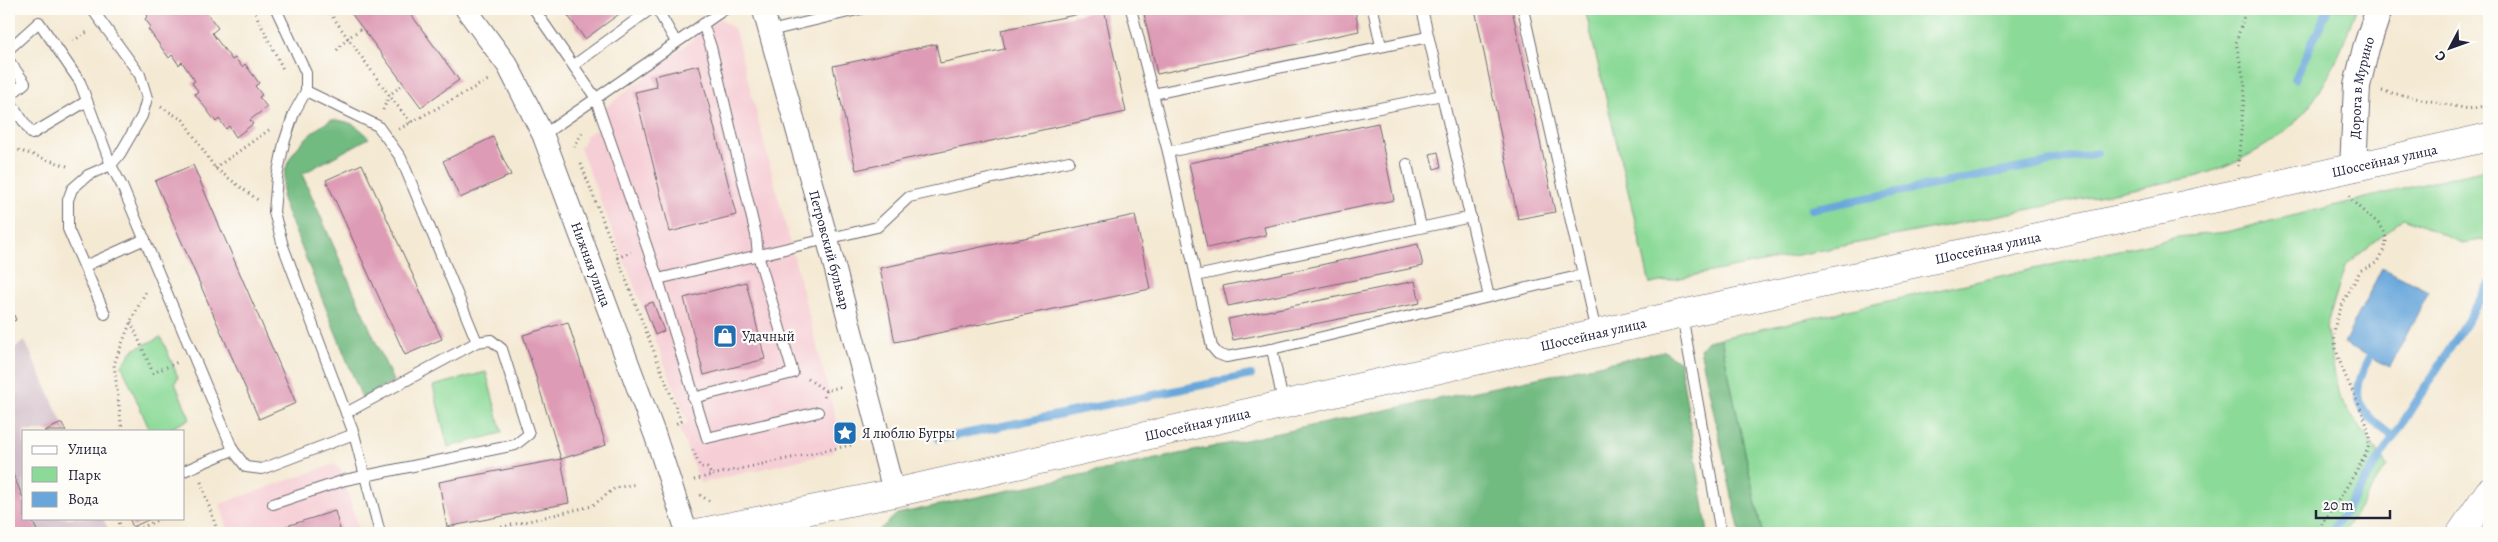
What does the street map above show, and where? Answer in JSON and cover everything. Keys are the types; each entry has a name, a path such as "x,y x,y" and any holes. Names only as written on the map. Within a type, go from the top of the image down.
{"main road":[{"name":"Шоссейная улица","path":"697,533 786,523 894,493 1596,333 2489,137"},
{"path":"2461,533 2489,492"}],"street":[{"name":"Нижняя улица","path":"466,9 508,66 543,135 655,435 688,533"},
{"name":"Петровский бульвар","path":"763,9 827,238 894,493"},
{"name":"Дорога в Мурино","path":"2353,168 2357,86 2366,48 2380,9"}],"lane":[{"path":"92,9 140,75 147,98 142,116 111,165 88,175 72,189 68,200 68,229 105,314"},
{"path":"276,9 306,73 306,91 294,113 284,142 277,177 274,212 283,246 354,434 380,533"},
{"path":"534,9 574,64 595,97 658,279 693,398 707,438 818,412"},
{"path":"574,64 651,9"},
{"path":"657,9 676,42"},
{"path":"543,135 595,97 725,9"},
{"path":"770,31 861,9"},
{"path":"1131,9 1168,152 1212,347 1218,354 1226,357 1272,349 1582,275"},
{"path":"1373,9 1381,46"},
{"path":"1422,9 1489,297"},
{"path":"1523,9 1596,333"},
{"path":"9,49 39,22 80,82 111,165 145,239 233,450 246,467 262,469 354,434"},
{"path":"693,398 793,373 758,255 756,235 711,47 703,24"},
{"path":"1153,94 1428,37"},
{"path":"9,61 25,83 9,96"},
{"path":"306,91 378,126 401,158 477,342"},
{"path":"1168,152 1442,95"},
{"path":"9,100 32,134 87,101"},
{"path":"658,279 877,227 908,197 1069,161"},
{"path":"1408,164 1421,227"},
{"path":"1196,276 1471,217"},
{"path":"84,266 145,239"},
{"path":"1682,314 1721,533"},
{"path":"273,504 366,475 515,445 530,434 502,349 491,340 477,342 346,413"},
{"path":"1272,349 1283,404"},
{"path":"185,471 233,450"}],"path":[{"path":"327,9 388,96 411,123"},
{"path":"2235,194 2245,85 2236,42 2246,9"},
{"path":"59,51 102,22"},
{"path":"337,50 348,38 362,28"},
{"path":"386,137 486,82 508,66"},
{"path":"388,96 404,84"},
{"path":"2357,86 2469,109 2489,105"},
{"path":"147,98 183,120 215,168 274,212"},
{"path":"215,168 294,113"},
{"path":"9,147 88,175"},
{"path":"9,154 17,150"},
{"path":"2316,533 2368,444 2368,427 2337,353 2335,327 2360,271 2376,264 2386,244 2386,235 2379,225 2353,202 2350,194 2353,168"},
{"path":"617,258 633,252"},
{"path":"122,430 114,364 131,322 157,268"},
{"path":"131,322 152,373 194,356"},
{"path":"818,412 826,392 846,385"},
{"path":"691,444 700,467 707,468 712,475"},
{"path":"694,480 851,445"},
{"path":"196,466 218,533"},
{"path":"477,533 592,506 615,488 637,484"},
{"path":"119,520 122,533 132,533 157,520"}],"shaded area":[{"path":"720,18 735,30 841,439 832,453 700,483 679,428 688,423 580,148 587,135 599,127 596,115"},
{"path":"25,341 66,430 22,430 22,520 104,520 109,531 107,533 9,533 9,351"},
{"path":"334,464 341,470 360,533 229,533 220,504"}],"green space":[{"path":"1585,9 2356,9 2334,65 2305,111 2276,138 2241,159 2221,168 2199,176 1650,284"},
{"path":"331,120 352,124 369,138 302,174 393,381 362,398 282,199 285,172 293,153 311,134"},
{"path":"2489,168 2489,239 2462,243 2404,218 2345,266 2326,327 2339,397 2387,466 2343,533 1762,533 1721,338 2178,237 2226,232"},
{"path":"161,337 178,377 175,383 190,419 167,430 150,430 122,366 133,350"},
{"path":"1721,338 1762,533 1740,533 1700,349 1707,341"},
{"path":"1664,351 1680,362 1708,533 876,533 897,514"},
{"path":"486,372 502,433 448,447 433,386"}],"water":[{"path":"2382,268 2429,291 2390,367 2344,343"}],"building":[{"path":"143,9 204,9 218,28 212,33 232,60 235,58 242,67 245,64 259,83 255,86 262,95 259,97 267,107 250,120 253,124 236,137 229,126 226,129 219,119 216,122 195,94 198,91 192,83 195,81 182,62 179,65 172,55 169,58 148,29 151,27 145,19 148,16"},
{"path":"348,9 407,9 459,80 421,107"},
{"path":"563,9 626,9 585,39"},
{"path":"1104,9 1126,112 856,170 833,66 936,44 940,63 1005,49 1001,30"},
{"path":"1143,9 1355,9 1359,31 1157,74"},
{"path":"1475,9 1512,9 1555,212 1518,219"},
{"path":"699,65 736,215 670,232 635,92 657,87 654,76"},
{"path":"1378,123 1394,200 1264,227 1266,235 1207,248 1189,163"},
{"path":"493,137 511,175 460,198 443,161"},
{"path":"1438,152 1441,167 1434,169 1430,154"},
{"path":"362,164 442,339 405,355 326,180"},
{"path":"193,165 296,403 259,419 155,181"},
{"path":"1135,215 1150,289 895,342 880,268"},
{"path":"1418,244 1423,266 1228,306 1223,286"},
{"path":"1415,281 1420,303 1233,340 1228,319"},
{"path":"746,282 765,359 704,375 684,298"},
{"path":"653,302 664,331 655,335 644,305"},
{"path":"9,303 16,320 9,323"},
{"path":"568,322 606,445 561,459 523,335"},
{"path":"62,423 66,430 46,430"},
{"path":"561,459 569,503 447,527 439,482"},
{"path":"9,465 22,495 22,520 32,520 38,533 9,533"},
{"path":"335,511 341,533 264,533"},
{"path":"130,520 148,520 133,527"}],"waterway":[{"path":"2295,79 2328,9"},
{"path":"1811,209 2097,153"},
{"path":"2331,533 2431,379 2489,285"},
{"path":"2370,356 2359,383 2358,393 2360,402 2371,418 2392,436"},
{"path":"939,439 1251,375"}],"place":[{"name":"Удачный","path":"725,336"},
{"name":"Я люблю Бугры","path":"845,433"}]}
